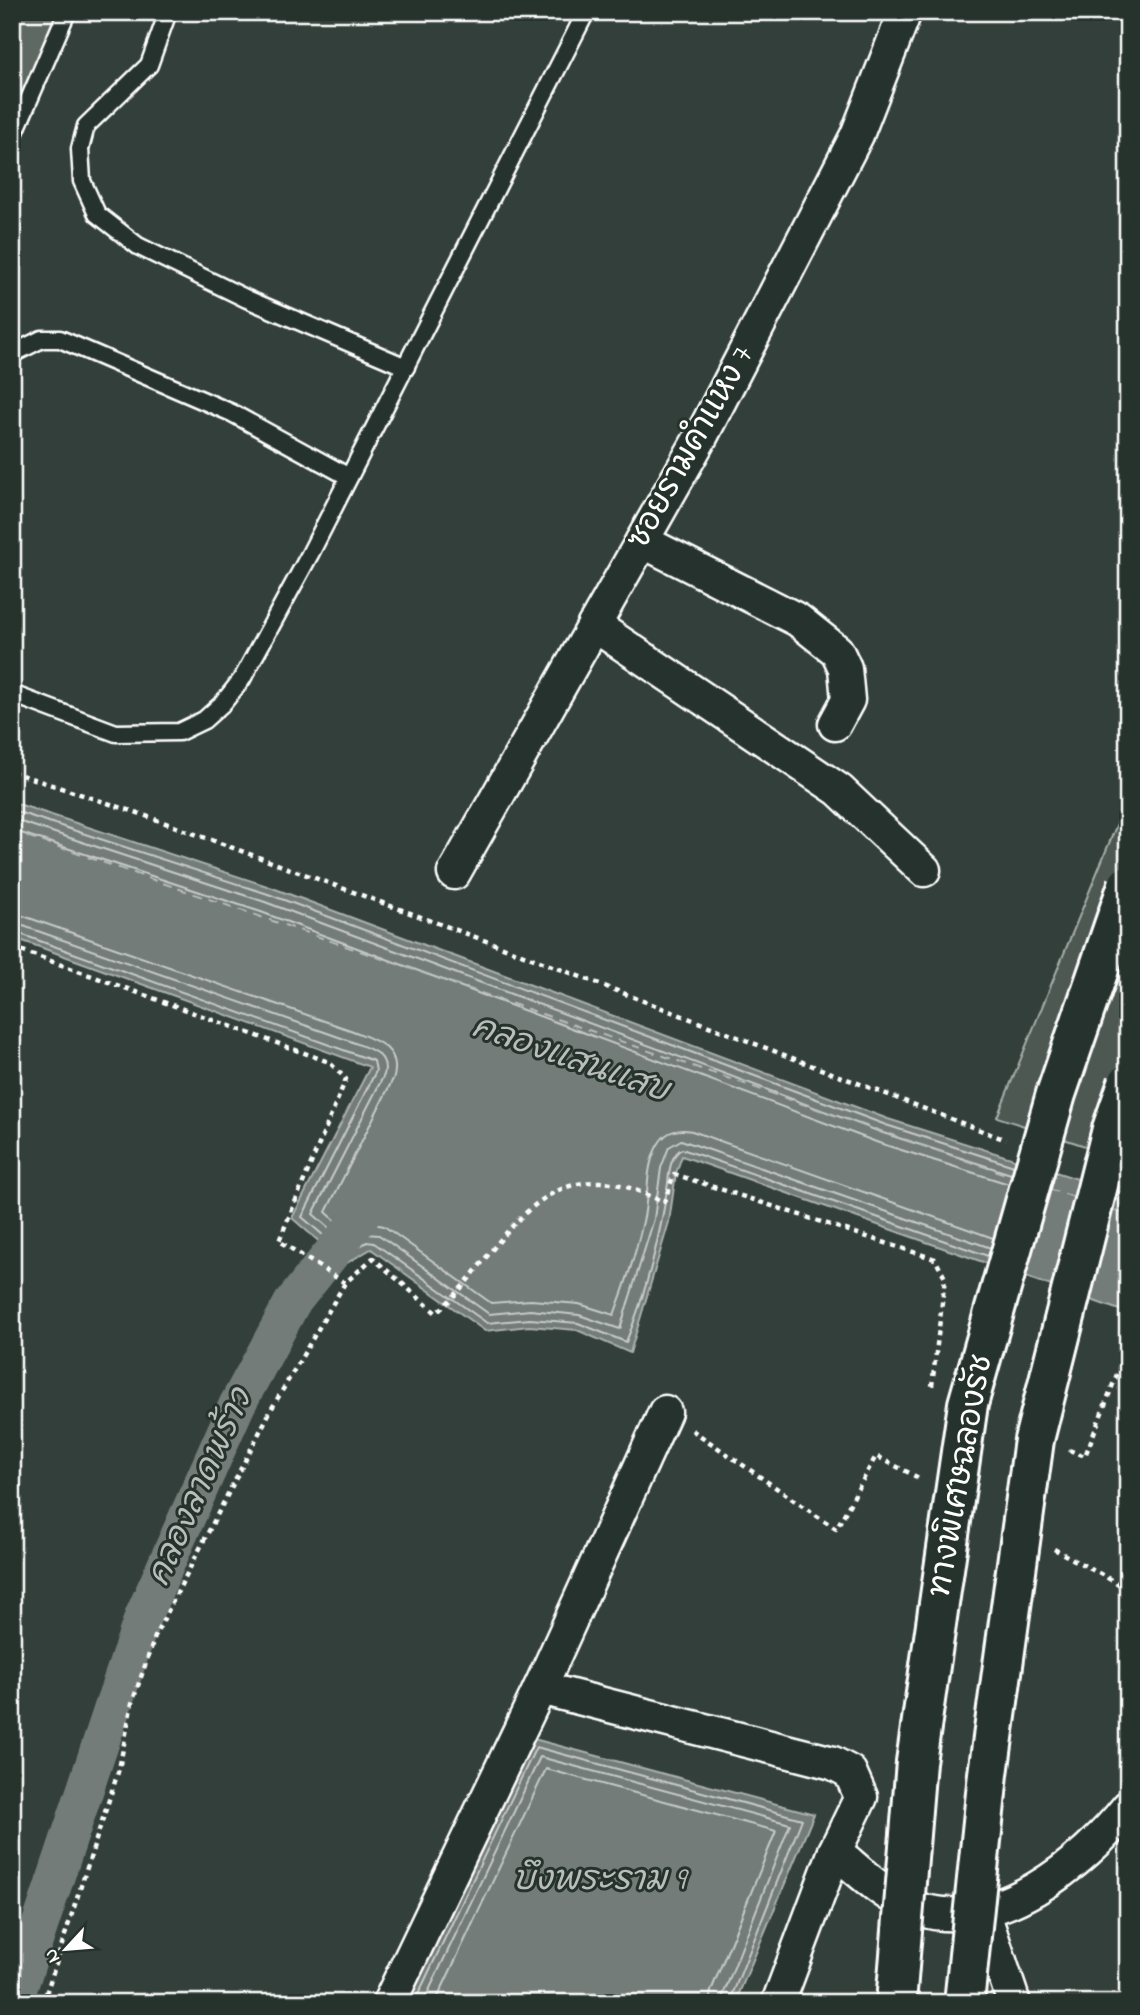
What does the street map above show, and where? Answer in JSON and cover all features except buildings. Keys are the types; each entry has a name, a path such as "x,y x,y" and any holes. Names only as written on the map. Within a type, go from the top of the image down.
{"highway":[{"name":"ทางพิเศษฉลองรัช","path":"896,2003 916,1762 968,1404 1055,1094 1128,885"},
{"name":"ทางพิเศษฉลองรัช","path":"964,2003 988,1774 1034,1440 1112,1129 1128,1083"}],"street":[{"name":"ซอยรามคำแหง 7","path":"454,873 702,436 858,135 905,12"},
{"path":"642,541 798,620 838,651 845,668 848,700 835,724"},
{"path":"594,625 839,790 924,870"},
{"path":"389,2003 540,1688 665,1412"},
{"path":"540,1688 844,1768 858,1784 861,1797 835,1851 778,2003"},
{"path":"835,1851 883,1891 915,1908 946,1915 983,1910 1019,1896 1056,1875 1084,1853 1128,1807"},
{"path":"983,1910 1014,2003"}],"lane":[{"path":"12,139 67,12"},
{"path":"168,12 149,65 86,127 80,149 82,181 97,214 138,246 247,299 406,368"},
{"path":"12,694 116,733 179,732 204,720 242,679 406,368 586,12"},
{"path":"12,354 42,339 60,339 232,413 349,477"}],"path":[{"path":"12,772 138,813 508,949 1016,1143"},
{"path":"12,947 329,1062 346,1079 279,1241 345,1283"},
{"path":"43,2003 120,1769 132,1703 156,1634 272,1408 345,1283 373,1258 436,1313 452,1300 528,1209 547,1197 596,1182 626,1186 664,1202 674,1174 935,1259"},
{"path":"665,1412 836,1528 876,1456 925,1482"},
{"path":"1049,1546 1128,1589"}],"shaded area":[{"path":"1128,797 1128,1160 997,1117"}],"water":[{"name":"คลองแสนแสบ","path":"12,802 270,887 888,1119 1128,1195 1128,1313 682,1156 676,1173 669,1222 630,1353 577,1330 529,1326 485,1331 371,1249 345,1264 292,1218 370,1067 12,937"},
{"name":"บึงพระราม 9","path":"530,1738 814,1814 735,2003 406,2003"}],"waterway":[{"name":"คลองลาดพร้าว","path":"14,2003 143,1616 237,1405 292,1303 362,1215"}],"ferry route":[{"path":"12,831 1014,1177"},
{"path":"1049,1189 1077,1198"},
{"path":"1112,1210 1128,1215"}]}
